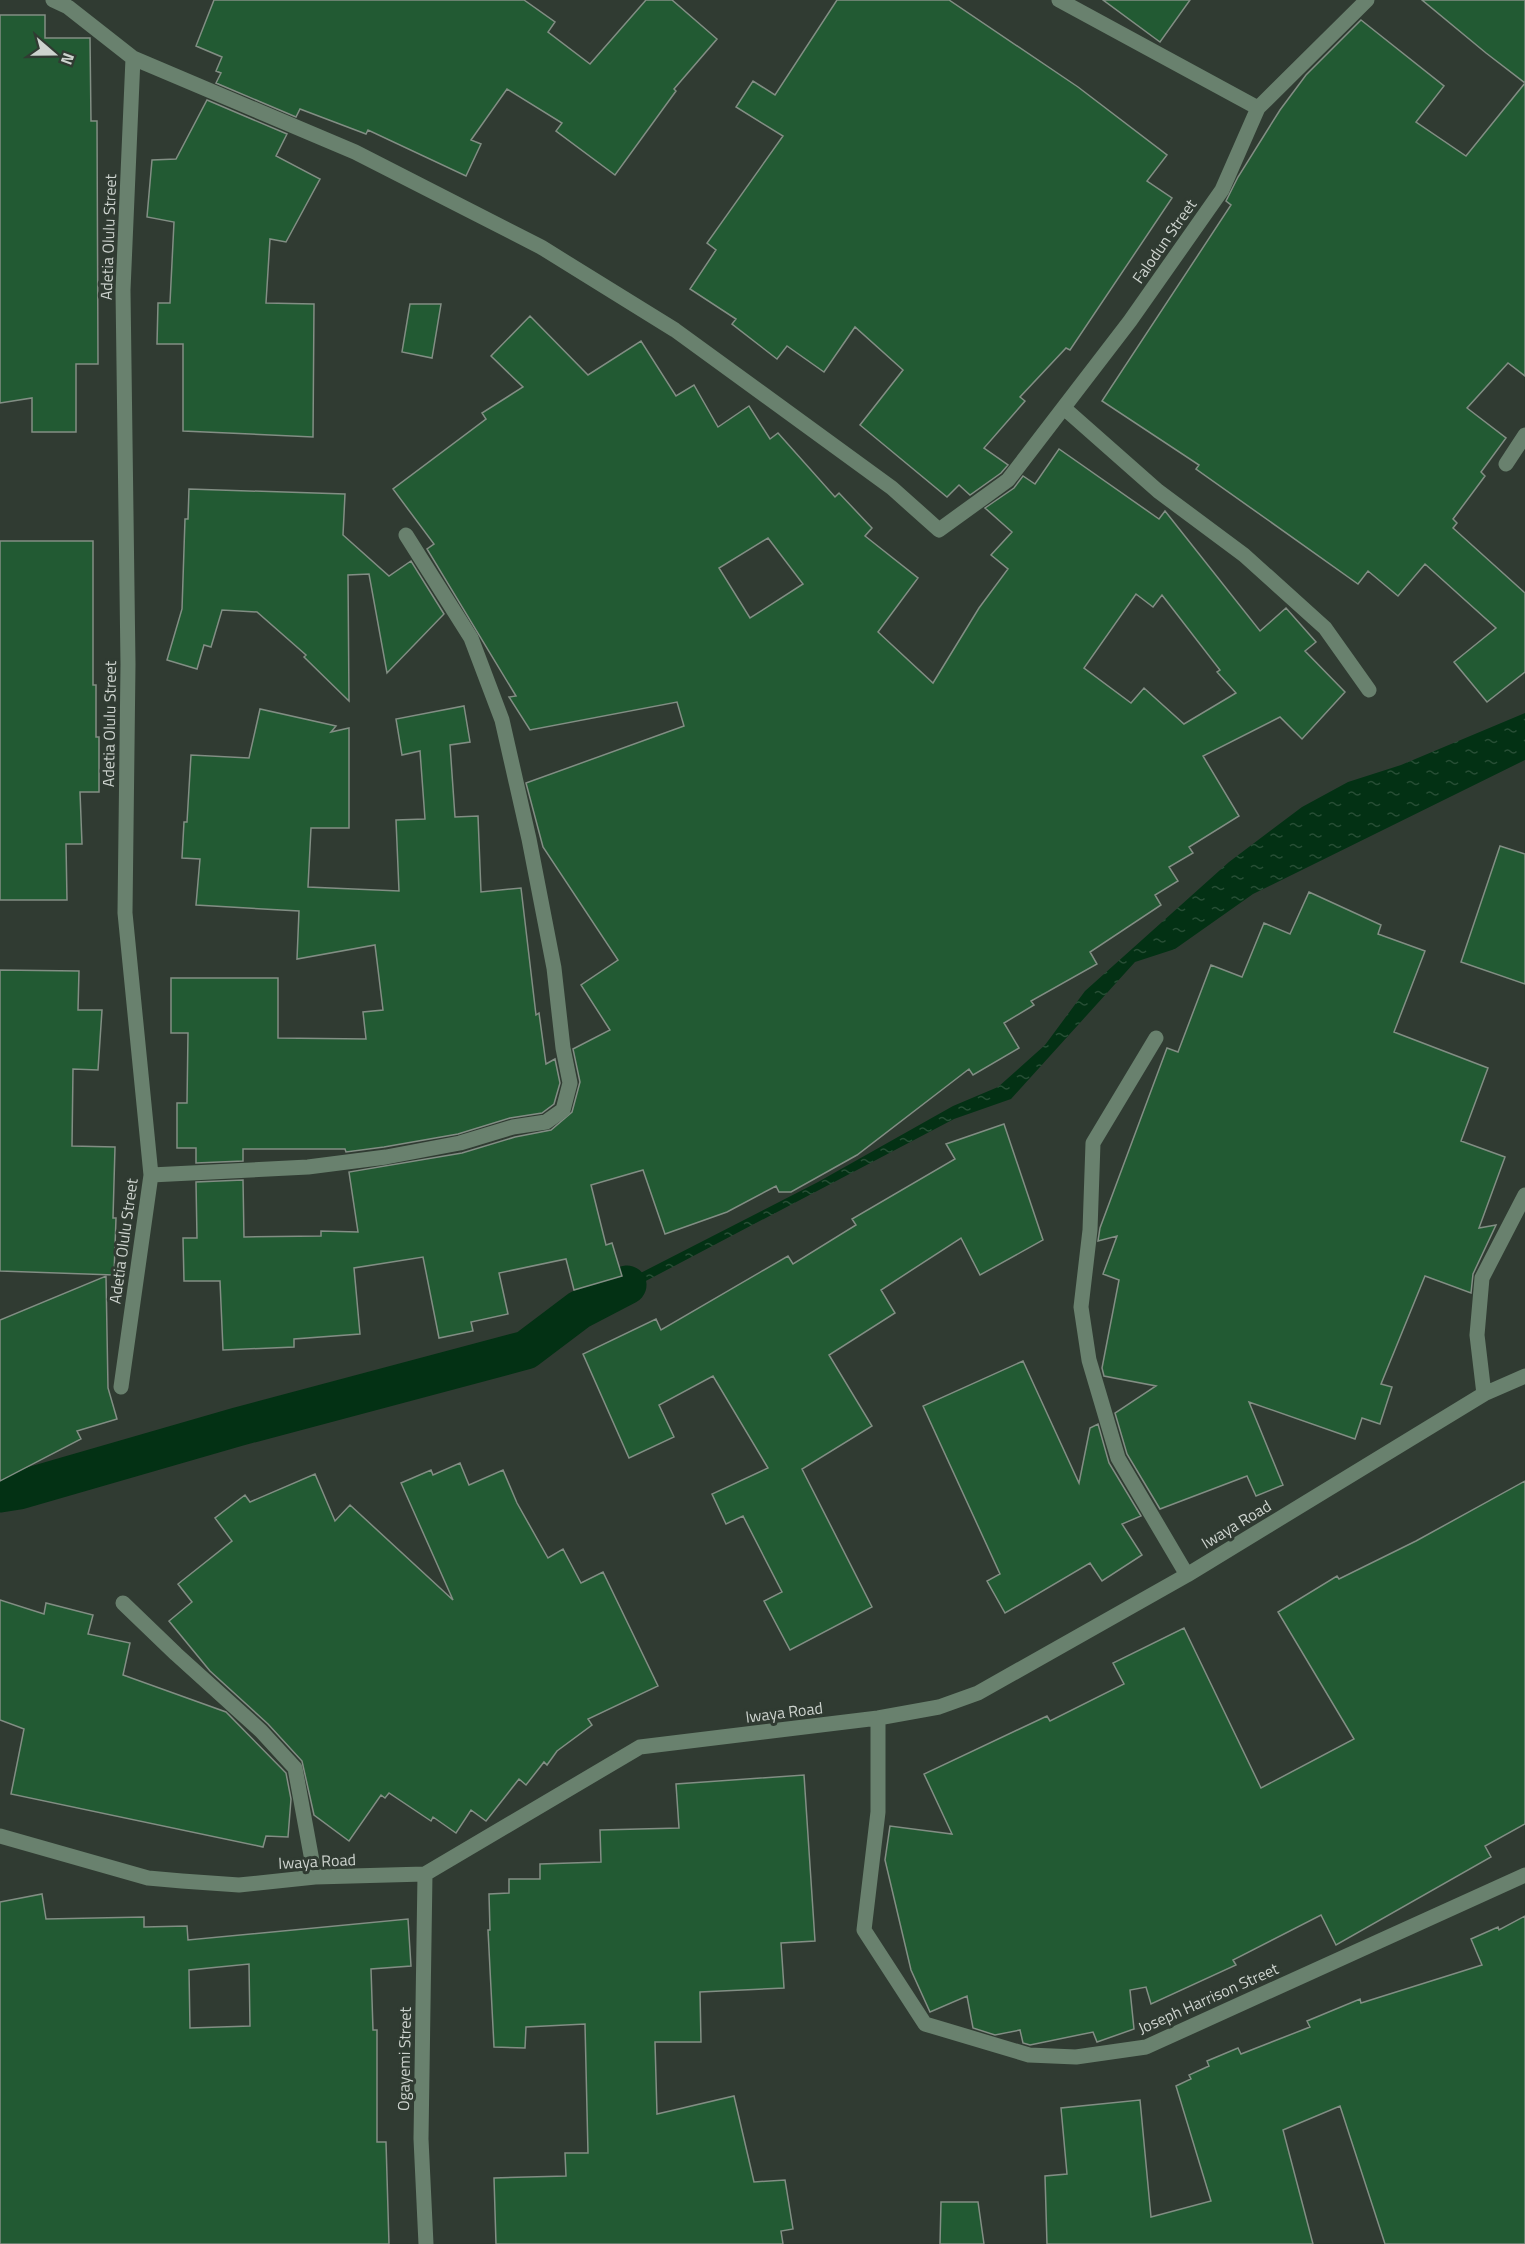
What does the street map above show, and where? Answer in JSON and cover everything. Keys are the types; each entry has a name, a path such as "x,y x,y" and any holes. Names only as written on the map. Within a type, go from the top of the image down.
{"street":[{"path":"52,0 73,3 133,58"},
{"path":"1059,0 1258,108"},
{"name":"Falodun Street","path":"133,58 355,152 541,247 675,330 892,488 939,530 984,500 1008,480 1130,321 1222,190 1258,108 1367,0"},
{"name":"Adetia Olulu Street","path":"121,1387 152,1175 125,913 128,664 123,290 133,58"},
{"path":"1064,408 1158,491 1245,555 1325,628 1369,690"},
{"path":"1506,464 1525,435"},
{"path":"152,1175 308,1167 386,1157 460,1143 513,1127 546,1122 563,1110 570,1083 563,1048 554,968 529,839 502,720 471,638 406,535"},
{"path":"1156,1038 1093,1143 1090,1230 1081,1307 1089,1360 1118,1458 1187,1575"},
{"path":"1484,1394 1477,1335 1482,1278 1525,1195"},
{"name":"Iwaya Road","path":"0,1836 148,1878 238,1885 315,1877 425,1874 640,1746 878,1718 939,1707 978,1693 1187,1575 1484,1394 1525,1376"},
{"path":"123,1603 261,1731 295,1767 315,1877"},
{"name":"Joseph Harrison Street","path":"878,1718 878,1812 864,1930 925,2024 1029,2055 1076,2057 1146,2048 1525,1875"},
{"name":"Ogayemi Street","path":"425,1874 421,2139 426,2244"}],"water":[{"path":"1525,713 1525,760 1253,894 1175,949 1135,962 1011,1099 954,1119 583,1314 580,1304 818,1182 953,1106 998,1087 1045,1045 1085,991 1229,862 1302,807 1348,782 1401,765"}],"building":[{"path":"214,0 524,0 555,22 548,32 590,64 646,0 672,0 717,39 674,89 676,91 615,175 556,131 562,123 507,89 471,140 481,144 466,176 368,130 366,134 300,109 296,117 216,83 221,73 216,71 222,57 196,46"},
{"path":"837,0 949,0 1078,87 1167,155 1147,181 1172,198 1070,350 1066,348 1020,397 1025,401 984,448 1008,465 1001,473 970,495 959,485 947,497 860,425 903,370 855,327 824,372 787,346 777,359 732,324 736,319 690,289 716,250 707,243 783,136 736,107 753,81 775,95"},
{"path":"1103,0 1190,0 1160,42"},
{"path":"1422,0 1525,0 1525,83 1486,53"},
{"path":"0,15 45,15 45,38 90,38 91,121 97,121 98,364 76,364 76,432 32,432 32,398 0,403"},
{"path":"1361,20 1444,86 1416,122 1466,156 1525,83 1525,376 1508,363 1467,408 1506,438 1481,472 1485,476 1453,519 1457,523 1453,528 1525,593 1525,672 1487,702 1454,662 1496,628 1425,564 1398,596 1368,571 1358,584 1196,469 1199,465 1102,401 1231,205 1226,201 1238,177 1280,110 1306,75"},
{"path":"207,100 287,134 276,156 320,179 286,242 270,239 266,303 314,304 313,437 183,431 183,344 157,344 158,303 170,303 174,222 147,217 152,160 176,159"},
{"path":"410,304 441,304 432,358 402,352"},
{"path":"530,316 588,375 641,341 676,396 694,385 718,427 749,406 770,439 778,433 835,497 839,493 872,528 865,536 918,578 878,632 933,683 979,608 1008,569 991,555 1012,532 985,508 1014,488 1023,476 1035,484 1059,449 1159,519 1165,511 1260,631 1286,608 1316,642 1305,651 1345,692 1302,739 1280,717 1203,756 1239,816 1189,847 1193,853 1169,867 1178,881 1155,895 1161,905 1090,952 1097,964 1031,1001 1034,1005 1004,1023 1019,1048 973,1075 969,1069 857,1155 791,1192 779,1192 776,1186 727,1212 665,1234 643,1170 591,1185 606,1245 612,1243 622,1276 574,1290 566,1259 499,1273 508,1314 471,1322 473,1331 439,1338 423,1257 354,1268 360,1334 294,1339 294,1347 223,1350 220,1281 184,1281 183,1238 197,1238 196,1182 243,1180 244,1237 321,1236 321,1231 358,1232 349,1172 462,1153 515,1137 551,1130 572,1112 580,1082 573,1049 610,1030 581,985 618,960 543,847 526,783 684,726 677,702 530,730 509,697 516,696 427,549 434,544 393,489 486,419 482,413 523,387 491,356","holes":["768,538 803,584 750,618 719,568","1136,594 1153,607 1162,595 1220,670 1217,672 1236,693 1184,724 1144,688 1131,703 1084,668"]},
{"path":"189,489 345,494 343,535 389,576 411,561 444,614 387,673 369,574 348,575 349,701 304,657 306,655 257,612 222,610 211,647 204,645 197,669 167,660 182,609 185,519 188,519"},
{"path":"0,541 93,541 93,685 96,685 96,737 99,737 99,792 80,792 82,844 66,844 67,900 0,900"},
{"path":"464,706 470,742 450,745 455,817 478,816 481,892 521,888 536,1015 539,1013 546,1064 555,1059 560,1083 554,1104 542,1113 510,1118 458,1134 384,1147 346,1152 345,1149 243,1149 243,1161 196,1163 196,1148 177,1148 177,1103 187,1103 188,1033 171,1033 171,978 278,978 278,1038 366,1039 363,1012 383,1010 375,945 297,959 299,911 196,905 200,859 182,858 184,822 187,822 191,755 249,758 260,709 336,726 331,732 349,728 349,828 311,828 308,887 399,891 396,820 425,819 420,751 402,755 396,719"},
{"path":"1500,846 1525,854 1525,984 1461,962"},
{"path":"1309,892 1381,925 1378,934 1425,951 1394,1032 1488,1068 1461,1141 1505,1157 1479,1228 1496,1225 1473,1274 1471,1293 1425,1276 1381,1384 1392,1387 1380,1424 1362,1418 1355,1439 1249,1402 1283,1485 1256,1496 1247,1476 1160,1509 1127,1454 1115,1413 1156,1386 1104,1376 1102,1368 1119,1280 1103,1274 1117,1236 1098,1241 1100,1228 1167,1048 1178,1052 1211,965 1242,977 1264,923 1290,934"},
{"path":"0,970 79,971 78,1010 102,1010 98,1070 73,1069 72,1146 115,1147 114,1275 0,1271"},
{"path":"1004,1124 1043,1240 980,1275 961,1238 881,1290 895,1313 829,1355 872,1426 802,1469 872,1607 790,1650 764,1601 782,1592 743,1516 726,1524 712,1494 768,1468 713,1376 659,1405 674,1437 629,1458 583,1354 656,1319 661,1330 788,1256 793,1264 856,1225 852,1219 955,1159 946,1144"},
{"path":"106,1276 108,1388 117,1419 77,1431 81,1439 0,1481 0,1320"},
{"path":"1023,1361 1079,1483 1090,1428 1098,1424 1109,1463 1141,1516 1122,1524 1142,1555 1102,1581 1090,1563 1005,1613 987,1581 1000,1574 923,1406"},
{"path":"460,1463 469,1485 503,1470 517,1503 548,1558 563,1549 581,1583 603,1572 658,1686 588,1719 592,1725 557,1751 547,1765 544,1762 526,1785 519,1779 486,1821 471,1810 456,1833 433,1817 431,1821 389,1793 385,1798 381,1795 349,1841 314,1815 302,1761 268,1724 210,1671 169,1621 192,1602 178,1584 232,1541 215,1518 245,1495 250,1502 315,1474 335,1521 350,1505 453,1600 401,1483 431,1470 433,1475"},
{"path":"1525,1481 1525,1824 1485,1846 1491,1857 1336,1945 1321,1915 1233,1960 1236,1965 1151,2004 1146,1987 1130,1990 1134,2029 1097,2042 1093,2032 1030,2045 1023,2043 1020,2030 995,2035 973,2028 967,1996 930,2012 911,1970 885,1860 890,1826 952,1834 924,1774 1047,1716 1050,1721 1124,1684 1113,1663 1184,1628 1261,1788 1354,1739 1278,1612 1337,1576 1339,1579 1416,1541"},
{"path":"0,1600 44,1614 46,1603 93,1615 88,1634 130,1643 123,1675 226,1712 286,1773 291,1799 288,1837 266,1836 263,1847 11,1794 24,1729 0,1720"},
{"path":"804,1775 815,1941 781,1943 784,1988 700,1992 701,2042 655,2042 657,2114 734,2096 754,2182 785,2180 793,2229 781,2231 783,2244 496,2244 494,2178 566,2176 565,2153 588,2153 585,2024 526,2027 525,2048 494,2047 488,1930 490,1930 489,1894 509,1893 509,1879 540,1879 540,1864 601,1862 600,1830 679,1828 676,1784"},
{"path":"42,1894 46,1919 144,1917 144,1927 187,1926 188,1940 408,1919 411,1966 371,1969 373,2030 377,2030 377,2142 386,2142 389,2244 0,2244 0,1902","holes":["249,1964 250,2026 190,2028 189,1970"]},
{"path":"1525,1916 1525,2244 1385,2244 1340,2106 1283,2130 1313,2244 1047,2244 1045,2176 1067,2174 1061,2108 1140,2100 1151,2217 1211,2201 1176,2086 1191,2079 1189,2075 1209,2066 1207,2061 1238,2048 1241,2054 1310,2027 1307,2021 1360,1999 1361,2003 1482,1965 1471,1939 1498,1927 1499,1930"},
{"path":"941,2202 978,2202 984,2244 940,2244"}],"waterway":[{"path":"0,1493 19,1490 237,1427 526,1350 579,1310 627,1285"}]}
